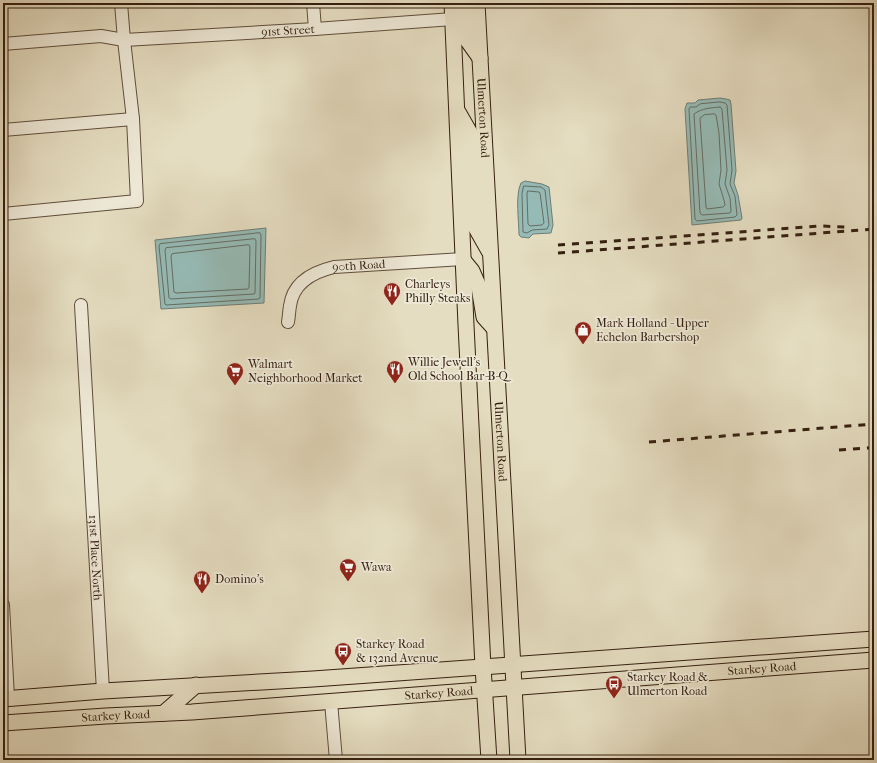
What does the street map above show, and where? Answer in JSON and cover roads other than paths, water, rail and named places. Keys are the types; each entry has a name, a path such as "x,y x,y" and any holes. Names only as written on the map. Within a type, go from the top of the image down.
{"main road":[{"path":"452,3 463,259 489,760"},
{"path":"463,3 465,37 480,58"},
{"name":"Ulmerton Road","path":"477,3 518,760"},
{"path":"456,108 470,133 476,228 491,254"},
{"path":"463,259 472,271 479,287 484,317 494,328"},
{"name":"Starkey Road","path":"6,699 103,691 312,679 874,639"},
{"name":"Starkey Road","path":"3,723 331,702 874,660"},
{"path":"164,713 196,685"}],"street":[{"path":"3,214 137,202 133,119 121,3"},
{"path":"313,3 316,29"},
{"name":"91st Street","path":"3,44 101,36 124,40 453,20"},
{"path":"3,130 133,119"},
{"name":"90th Road","path":"288,322 290,305 294,292 302,281 322,270 463,259"},
{"name":"131st Place North","path":"81,305 103,691"},
{"path":"3,606 6,699"},
{"path":"331,702 336,760"}],"water":[{"path":"720,98 730,100 731,104 736,171 734,183 738,195 742,218 741,220 692,225 685,109 687,103 695,103 698,100"},
{"path":"525,181 542,184 549,187 553,225 551,233 533,234 529,238 521,237 519,235 518,194 521,183"},
{"path":"266,228 264,303 161,309 155,240"}],"railway":[{"path":"558,245 821,226 845,227"},
{"path":"558,253 874,229"},
{"path":"649,442 874,424"},
{"path":"839,450 874,447"}],"place":[{"name":"Charleys Philly Steaks","path":"392,306"},
{"name":"Mark Holland - Upper Echelon Barbershop","path":"583,345"},
{"name":"Willie Jewell’s Old School Bar-B-Q","path":"395,384"},
{"name":"Walmart Neighborhood Market","path":"235,386"},
{"name":"Wawa","path":"348,582"},
{"name":"Domino's","path":"202,594"},
{"name":"Starkey Road & 132nd Avenue","path":"343,666"},
{"name":"Starkey Road & Ulmerton Road","path":"614,699"}]}
